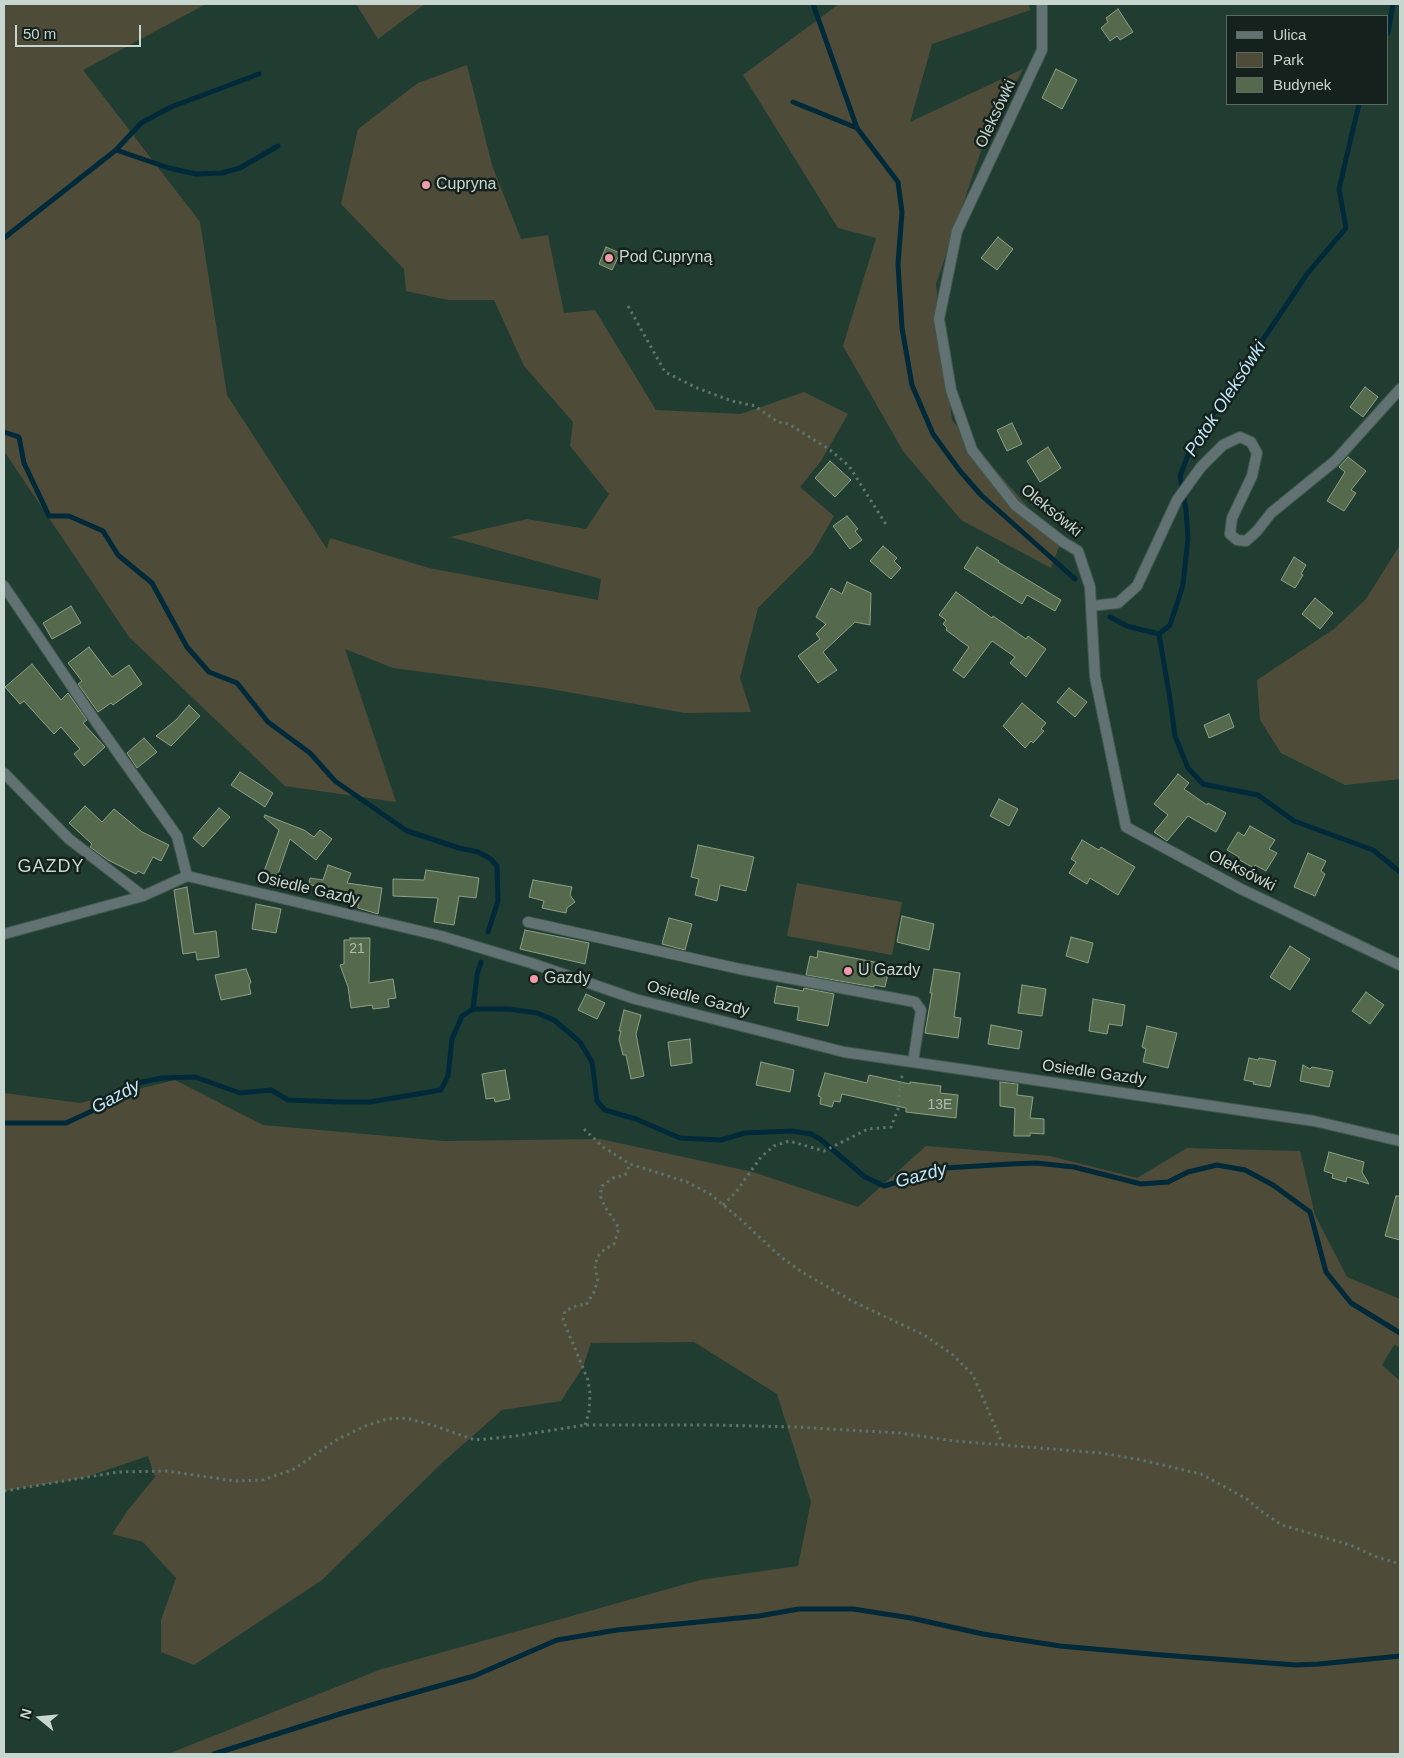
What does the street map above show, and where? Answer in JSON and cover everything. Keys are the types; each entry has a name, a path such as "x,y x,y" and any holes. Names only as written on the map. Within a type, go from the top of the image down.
{"street":[{"name":"Oleksówki","path":"1042,4 1042,50 957,231 939,319 951,390 972,450 1016,505 1063,542 1078,551 1090,587 1095,677 1126,827 1241,889 1400,964"},
{"path":"1090,606 1118,603 1137,586 1177,500 1201,467 1224,445 1240,437 1251,442 1257,452 1252,476 1232,518 1230,534 1237,540 1246,541 1257,531 1271,513 1335,461 1400,389"},
{"path":"4,586 176,836 187,876 143,896 4,934"},
{"path":"4,773 69,839 143,896"},
{"name":"Osiedle Gazdy","path":"187,876 441,936 531,963 644,1001 844,1052 1314,1120 1400,1142"},
{"path":"528,922 740,969 915,1002 921,1010 913,1062"}],"path":[{"path":"628,306 666,372 696,388 732,401 755,406 778,422 789,424 830,450 849,466 888,526"},
{"path":"723,1205 736,1192 761,1157 774,1146 789,1141 824,1151 868,1129 891,1127 898,1109 901,1078 913,1062"},
{"path":"584,1128 603,1147 630,1164 687,1182 710,1194 781,1257 802,1272 852,1300 924,1335 952,1354 972,1374 1004,1445"},
{"path":"585,1425 589,1412 590,1394 588,1380 563,1320 565,1311 578,1305 586,1305 594,1292 598,1279 595,1269 597,1257 614,1244 619,1228 604,1205 600,1195 602,1186 613,1178 624,1175 630,1164"},
{"path":"4,1490 118,1472 166,1471 236,1481 263,1480 294,1470 338,1439 365,1426 387,1419 406,1418 475,1440 516,1436 585,1425 712,1424 796,1427 900,1433 954,1441 1102,1453 1140,1460 1201,1474 1248,1498 1261,1511 1282,1525 1353,1546 1374,1556 1400,1564"}],"green space":[{"path":"4,4 206,4 83,70 200,222 227,395 327,549 330,538 429,568 598,600 601,579 450,537 527,519 586,529 609,494 570,446 573,422 524,366 494,300 448,300 406,291 404,269 341,204 358,129 418,83 467,65 492,165 521,239 548,235 564,313 595,310 656,410 741,414 804,392 848,414 821,461 800,487 834,516 812,554 758,608 740,678 751,712 685,713 545,688 393,668 345,649 396,802 285,786 129,637 4,451"},
{"path":"356,4 425,4 378,39"},
{"path":"839,4 1029,4 1030,10 932,44 910,122 1023,69 984,142 936,284 952,420 1060,544 1051,568 961,520 903,451 843,346 876,238 838,228 743,75"},
{"path":"1400,545 1400,779 1345,785 1281,753 1260,720 1257,680 1334,629 1366,599"},
{"path":"797,883 902,902 892,955 787,936"},
{"path":"175,1080 263,1125 444,1141 600,1139 753,1172 858,1207 926,1146 1050,1156 1137,1178 1187,1148 1300,1151 1315,1215 1347,1277 1400,1299 1400,1347 1394,1345 1382,1365 1400,1381 1400,1754 168,1754 379,1670 700,1580 798,1566 811,1502 777,1394 694,1342 591,1343 583,1367 561,1401 502,1410 442,1463 322,1580 194,1665 161,1652 161,1620 176,1578 143,1542 112,1534 128,1510 155,1477 148,1456 83,1478 4,1491 4,1093 80,1103"}],"building":[{"path":"1118,9 1133,32 1120,40 1117,36 1110,41 1101,28 1108,22 1106,18"},
{"path":"1056,69 1077,80 1062,109 1042,98"},
{"path":"998,237 1013,249 997,270 981,258"},
{"name":"Pod Cupryną","path":"606,247 620,253 612,270 599,264"},
{"path":"1365,387 1378,397 1363,417 1350,407"},
{"path":"1012,423 1022,444 1007,451 997,430"},
{"path":"1048,447 1061,468 1040,482 1027,461"},
{"path":"1348,457 1366,471 1351,490 1356,493 1344,511 1327,501 1345,472 1339,467"},
{"path":"830,461 851,480 835,497 815,478"},
{"path":"847,516 858,529 855,531 862,540 850,549 833,526"},
{"path":"883,546 897,558 894,561 901,568 891,579 870,561"},
{"path":"977,547 1061,600 1055,611 1027,595 1022,604 964,568"},
{"path":"1294,557 1306,565 1301,574 1303,575 1295,588 1281,580"},
{"path":"847,582 871,593 870,625 855,622 823,652 837,670 818,683 798,656 820,639 816,634 826,624 816,617 831,588 842,594"},
{"path":"956,592 992,618 993,616 1026,639 1028,636 1046,649 1026,677 1010,663 1015,657 992,641 964,678 953,670 969,647 946,630 947,628 943,624 946,620 939,615"},
{"path":"1315,598 1333,613 1320,629 1302,614"},
{"path":"71,606 81,623 52,639 43,623"},
{"path":"89,647 112,677 129,665 142,684 113,705 111,703 98,712 78,684 82,681 68,663"},
{"path":"32,664 61,700 68,693 87,720 83,723 105,747 84,766 74,754 80,749 61,727 54,734 24,701 20,704 5,687"},
{"path":"1069,688 1087,702 1075,717 1057,702"},
{"path":"1022,703 1046,723 1041,729 1044,731 1033,743 1031,741 1025,748 1003,726"},
{"path":"189,705 200,716 171,746 156,736 176,720"},
{"path":"1229,714 1234,727 1209,738 1204,725"},
{"path":"144,738 157,752 137,768 127,753"},
{"path":"240,772 273,793 265,807 231,785"},
{"path":"1178,774 1189,783 1184,789 1207,805 1208,803 1226,813 1216,832 1188,816 1167,841 1154,832 1168,815 1154,804"},
{"path":"999,799 1018,809 1009,826 990,816"},
{"path":"85,806 102,822 114,809 142,832 169,845 161,861 153,857 144,874 138,871 136,874 108,860 90,847 92,844 69,823"},
{"path":"219,808 230,817 203,847 193,838"},
{"path":"265,815 304,830 314,837 320,830 332,839 316,860 290,839 277,877 263,874 279,830 264,817"},
{"path":"1250,826 1275,840 1269,849 1277,853 1266,871 1255,865 1254,868 1227,850 1238,832 1244,836"},
{"path":"1082,840 1099,850 1101,847 1135,867 1118,895 1090,878 1087,884 1069,873 1076,862 1071,859"},
{"path":"698,845 754,857 746,891 720,885 717,901 695,895 699,879 691,877"},
{"path":"1308,853 1326,861 1321,871 1325,874 1315,896 1294,887"},
{"path":"328,865 351,873 347,883 382,888 378,914 358,908 358,901 309,884 310,878 323,880"},
{"path":"426,870 479,878 476,898 459,896 454,925 434,922 438,898 393,896 393,879 424,880"},
{"path":"533,880 572,887 570,895 575,902 567,908 566,913 542,908 544,901 529,897"},
{"path":"187,887 194,934 216,931 219,957 197,960 196,952 183,954 174,890"},
{"path":"256,904 281,909 276,933 252,929"},
{"path":"902,916 934,924 929,950 897,942"},
{"path":"669,918 692,924 685,950 662,944"},
{"path":"525,930 589,943 585,964 520,949"},
{"path":"1071,937 1093,943 1088,963 1066,956"},
{"path":"350,938 370,938 369,983 393,979 396,998 388,999 389,1007 373,1009 372,1005 351,1008 348,987 340,965 344,964 344,940 350,940"},
{"path":"1290,946 1310,959 1290,990 1270,977"},
{"name":"U Gazdy","path":"818,951 890,965 885,987 874,985 874,987 806,975 810,956 817,958"},
{"path":"246,969 251,982 249,985 251,994 221,1000 215,975"},
{"path":"934,969 960,973 954,1017 961,1018 958,1038 925,1033"},
{"path":"1022,985 1046,989 1042,1016 1018,1013"},
{"path":"777,986 803,991 804,988 834,994 828,1026 797,1020 799,1007 774,1003"},
{"path":"1366,992 1384,1005 1370,1024 1352,1011"},
{"path":"586,994 605,1003 597,1019 578,1010"},
{"path":"1093,999 1125,1005 1122,1026 1109,1024 1107,1034 1089,1031"},
{"path":"624,1010 641,1015 636,1034 644,1076 631,1079 626,1055 623,1055 619,1039"},
{"path":"991,1025 1022,1031 1019,1049 988,1044"},
{"path":"1147,1026 1177,1033 1168,1068 1143,1062 1146,1049 1142,1047"},
{"path":"690,1039 692,1063 671,1066 668,1042"},
{"path":"1249,1058 1276,1061 1270,1087 1253,1084 1254,1082 1244,1080"},
{"path":"761,1062 794,1070 790,1092 756,1085"},
{"path":"1303,1065 1310,1069 1312,1067 1333,1071 1329,1087 1300,1081"},
{"path":"505,1070 510,1099 495,1102 494,1098 486,1099 482,1074"},
{"path":"825,1073 867,1083 869,1075 910,1084 910,1082 941,1086 940,1093 958,1095 956,1118 906,1112 906,1108 842,1094 840,1102 834,1101 832,1107 820,1104 821,1097 818,1096"},
{"path":"1000,1082 1018,1084 1017,1095 1033,1097 1030,1118 1044,1119 1044,1134 1030,1133 1030,1136 1014,1136 1015,1108 1000,1106"},
{"path":"1329,1152 1364,1162 1362,1172 1369,1184 1347,1177 1346,1182 1332,1178 1333,1174 1324,1171"},
{"path":"1396,1196 1400,1196 1400,1240 1385,1236"}],"waterway":[{"path":"813,4 857,128 898,182 902,212 898,264 902,328 912,385 933,434 960,471 981,495 1075,579"},
{"name":"Potok Oleksówki","path":"1389,27 1393,4"},
{"path":"4,238 116,150 141,123 171,107 259,74"},
{"path":"793,102 857,128"},
{"name":"Potok Oleksówki","path":"1359,105 1339,189 1346,228 1307,274 1191,447 1180,476 1186,510 1188,538 1183,585 1170,625 1159,634 1175,736 1188,768 1203,784 1258,795 1294,821 1373,850 1400,872"},
{"path":"116,150 169,168 196,174 222,173 240,168 278,146"},
{"path":"4,432 19,437 24,463 49,516 69,516 103,531 118,555 152,583 187,647 209,672 237,683 268,722 310,753 335,781 407,831 459,848 478,852 491,859 497,866 498,901 488,932"},
{"path":"1110,617 1127,626 1159,634"},
{"path":"473,1009 477,975 481,962"},
{"name":"Gazdy","path":"4,1123 66,1123 109,1103 137,1083 162,1078 195,1077 240,1093 271,1090 288,1100 370,1102 441,1090 448,1076 452,1039 462,1016 473,1009 509,1009 537,1013 554,1020 580,1042 592,1062 597,1101 605,1110 636,1119 680,1138 721,1140 745,1133 792,1131 811,1134 820,1139 865,1177 884,1186 945,1168 1011,1164 1036,1163 1074,1167 1141,1184 1168,1182 1188,1172 1217,1165 1245,1170 1273,1185 1310,1212 1326,1272 1351,1303 1400,1333"},
{"path":"214,1754 343,1713 474,1676 557,1640 617,1630 759,1616 799,1609 853,1609 911,1618 983,1634 1060,1646 1162,1655 1296,1665 1400,1656"}],"place":[{"name":"Cupryna","path":"426,185"},
{"name":"Pod Cupryną","path":"609,258"},
{"name":"U Gazdy","path":"848,971"},
{"name":"Gazdy","path":"534,979"}],"district":[{"name":"GAZDY","path":"51,867"}]}
